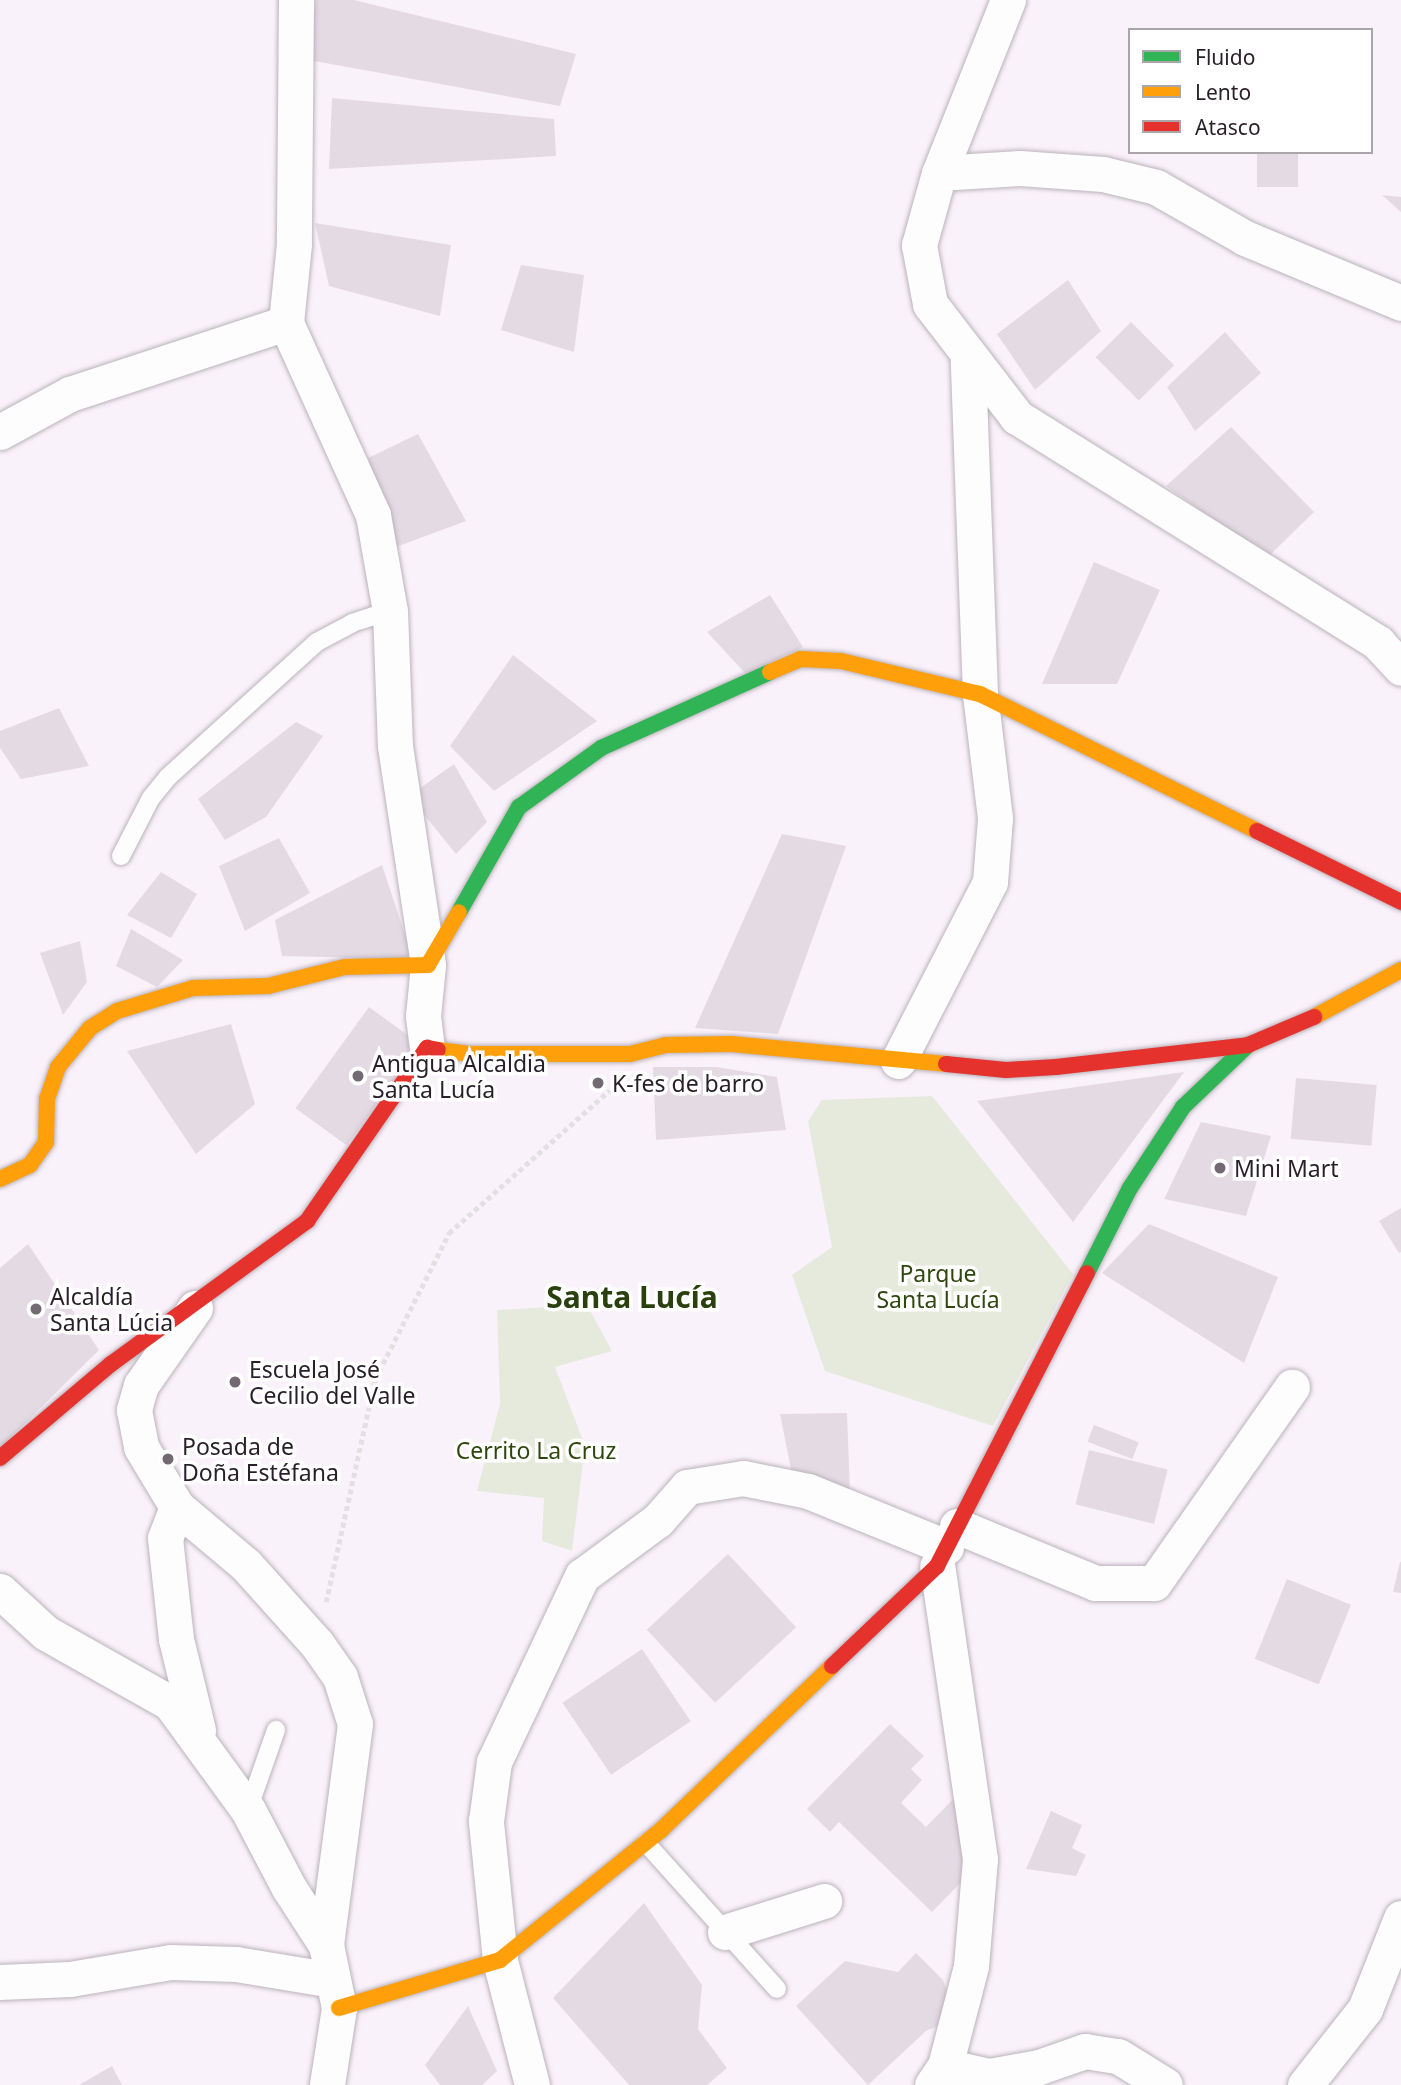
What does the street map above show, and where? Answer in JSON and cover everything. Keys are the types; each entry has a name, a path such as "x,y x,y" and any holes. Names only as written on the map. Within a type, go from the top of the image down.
{"street":[{"path":"0,1458 111,1364 307,1222 427,1048 423,1016 428,965 395,746 390,611 373,515 286,323 294,244 296,0"},
{"path":"1008,0 939,173 919,245 930,304 968,359 1017,417 1378,643 1401,668"},
{"path":"939,173 1020,168 1103,174 1156,187 1245,238 1401,303"},
{"path":"0,432 70,394 286,323"},
{"path":"898,1061 990,882 995,818 980,694 968,359"},
{"path":"428,965 519,807 601,748 800,659 841,661 980,694 1401,902"},
{"path":"0,1179 30,1165 36,1157 46,1142 47,1099 58,1067 90,1028 117,1011 193,988 268,986 345,967 428,965"},
{"path":"427,1048 470,1054 630,1054 665,1045 731,1044 1006,1070 1248,1045 1296,1027 1401,970"},
{"path":"0,1982 70,1979 170,1962 236,1964 336,1994 500,1960 646,1843 947,1546 1130,1188 1183,1107 1248,1045"},
{"path":"199,1302 141,1385 134,1410 141,1447 177,1507 246,1565 317,1644 340,1677 355,1724 327,1945 336,1994 327,2085"},
{"path":"532,2085 500,1960 486,1821 494,1762 582,1576 658,1520 687,1487 743,1478 808,1491 947,1546 1095,1583 1154,1583 1292,1387"},
{"path":"177,1507 165,1538 176,1639 200,1741"},
{"path":"947,1546 980,1859 971,1966 939,2076 989,2076 1039,2067 1085,2052 1118,2056 1165,2085"},
{"path":"0,1591 46,1633 170,1703 248,1810 289,1888 327,1945"},
{"path":"725,1932 824,1901"},
{"path":"1305,2085 1365,2009 1401,1918"}],"lane":[{"path":"121,856 151,798 168,778 317,642 352,623 390,611"},
{"path":"248,1810 276,1730"},
{"path":"646,1843 777,1989"}],"path":[{"path":"317,1644 375,1379 449,1233 613,1087"}],"green space":[{"name":"Parque Santa Lucía","path":"932,1096 1073,1274 993,1426 825,1371 792,1275 832,1247 808,1121 822,1100"},
{"name":"Cerrito La Cruz","path":"587,1305 612,1351 555,1367 585,1446 572,1551 542,1541 544,1498 477,1491 500,1404 497,1310"}],"building":[{"path":"316,0 354,0 576,54 560,106 309,60"},
{"path":"332,98 554,119 556,156 329,169"},
{"path":"1257,154 1298,154 1298,187 1257,187"},
{"path":"1382,195 1401,197 1401,212"},
{"path":"315,223 451,245 440,316 329,286"},
{"path":"521,265 584,275 574,352 501,330"},
{"path":"1068,280 1101,331 1035,390 997,334"},
{"path":"1131,322 1174,365 1139,400 1096,357"},
{"path":"1225,332 1261,373 1195,431 1167,387"},
{"path":"1231,427 1314,512 1267,558 1166,486"},
{"path":"418,434 466,521 396,547 368,458"},
{"path":"1094,562 1160,590 1117,684 1042,684"},
{"path":"770,595 803,647 746,674 707,632"},
{"path":"513,655 597,721 494,791 450,746"},
{"path":"59,708 89,766 21,779 0,748 0,731"},
{"path":"296,722 323,736 266,817 225,840 198,799"},
{"path":"454,764 487,822 456,854 409,796"},
{"path":"782,834 846,846 778,1034 695,1028"},
{"path":"279,838 310,893 245,931 219,866"},
{"path":"382,865 413,959 282,956 275,920"},
{"path":"161,872 197,894 171,938 127,915"},
{"path":"131,929 183,960 157,987 116,966"},
{"path":"80,941 87,982 63,1015 40,953"},
{"name":"Antigua Alcaldia Santa Lucía","path":"369,1007 420,1044 346,1145 296,1108"},
{"path":"231,1024 255,1104 196,1154 127,1051"},
{"path":"653,1067 716,1067 777,1077 786,1130 656,1140"},
{"path":"1184,1072 1073,1222 977,1101"},
{"path":"1296,1078 1377,1085 1371,1146 1291,1139"},
{"name":"Mini Mart","path":"1201,1122 1271,1136 1246,1216 1164,1199"},
{"path":"1401,1208 1401,1252 1399,1253 1379,1221"},
{"path":"1149,1224 1278,1277 1244,1363 1102,1273"},
{"name":"Alcaldía Santa Lúcia","path":"28,1244 99,1350 0,1448 0,1268"},
{"path":"847,1413 850,1493 792,1474 780,1414"},
{"path":"1094,1425 1139,1442 1132,1459 1088,1442"},
{"path":"1089,1450 1168,1470 1154,1524 1075,1504"},
{"path":"728,1554 796,1627 715,1703 647,1630"},
{"path":"1401,1562 1401,1593 1393,1592"},
{"path":"1287,1579 1351,1605 1319,1685 1255,1659"},
{"path":"642,1649 691,1721 611,1775 562,1703"},
{"path":"890,1724 924,1756 911,1769 922,1780 901,1803 926,1827 959,1793 970,1873 932,1912 839,1822 830,1832 807,1809"},
{"path":"1051,1811 1082,1825 1072,1848 1086,1855 1076,1876 1026,1869"},
{"path":"644,1903 702,1985 698,2029 727,2068 707,2085 629,2085 553,1998"},
{"path":"916,1953 943,1980 950,2001 945,2023 926,2031 868,2085 796,2006 845,1961 898,1972"},
{"path":"468,2006 497,2071 482,2085 440,2085 425,2065"},
{"path":"112,2066 122,2085 79,2085"}],"traffic: fast":[{"path":"459,912 519,807 601,748 770,672"},
{"path":"1087,1273 1130,1188 1183,1107 1248,1045"}],"traffic: slow":[{"path":"770,672 800,659 841,661 980,694 1257,831"},
{"path":"0,1179 30,1165 46,1142 47,1099 58,1067 90,1028 117,1011 193,988 268,986 345,967 428,965 459,912"},
{"path":"1314,1017 1401,970"},
{"path":"438,1050 470,1054 630,1054 665,1045 731,1044 946,1064"},
{"path":"339,2008 500,1960 661,1830 832,1666"}],"traffic: jam":[{"path":"1257,831 1401,902"},
{"path":"946,1064 1006,1070 1056,1067 1248,1045 1314,1017"},
{"path":"0,1458 111,1364 307,1221 427,1048 438,1050"},
{"path":"832,1666 937,1566 1087,1273"}],"place":[{"name":"Antigua Alcaldia Santa Lucía","path":"358,1076"},
{"name":"K-fes de barro","path":"598,1083"},
{"name":"Mini Mart","path":"1220,1168"},
{"name":"Alcaldía Santa Lúcia","path":"36,1309"},
{"name":"Escuela José Cecilio del Valle","path":"235,1382"},
{"name":"Posada de Doña Estéfana","path":"168,1459"}],"district":[{"name":"Santa Lucía","path":"632,1297"}]}
